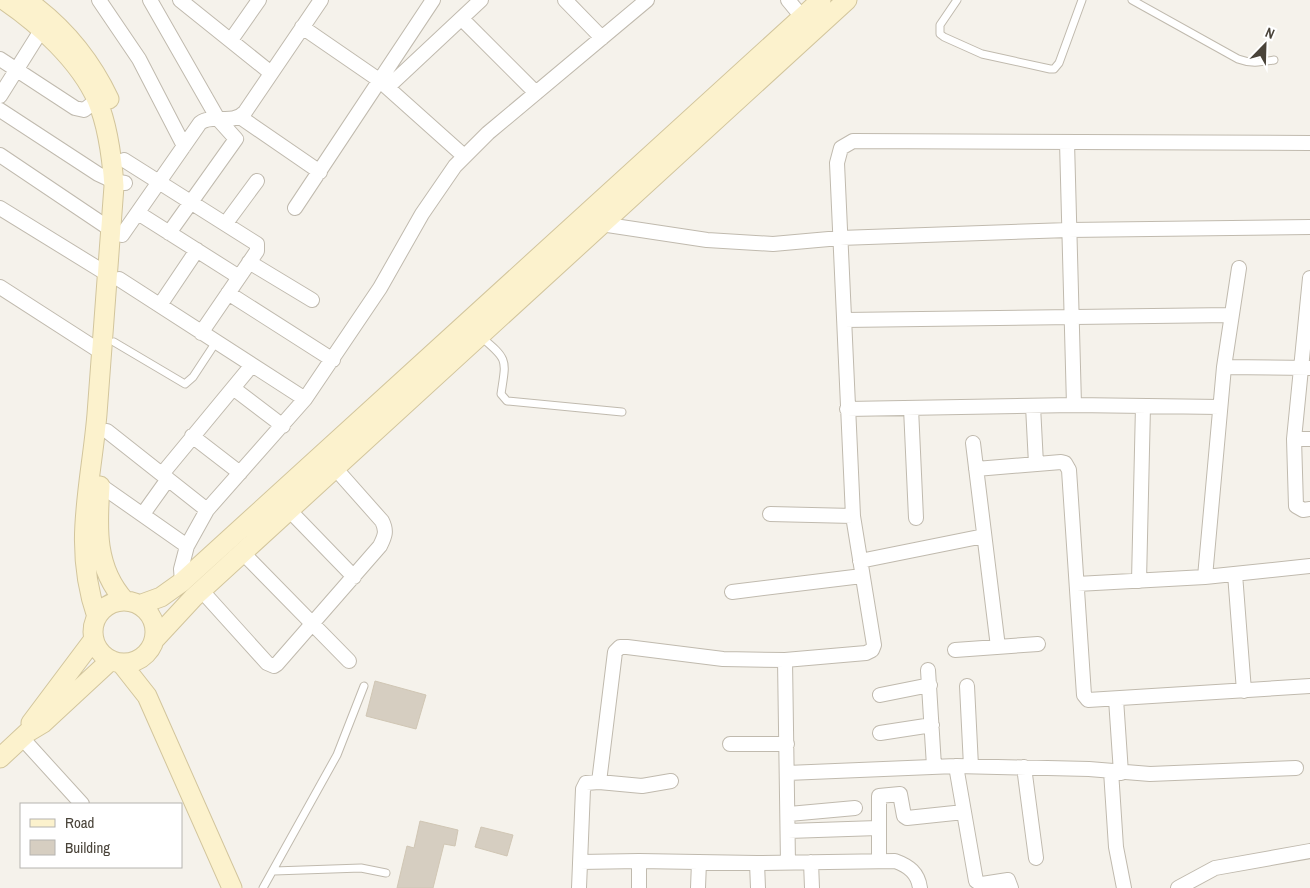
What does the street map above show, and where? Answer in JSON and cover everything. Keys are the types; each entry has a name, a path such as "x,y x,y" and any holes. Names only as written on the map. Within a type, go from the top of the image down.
{"main road":[{"path":"4,0 36,11 80,49 95,71 109,98 119,132 124,160 119,182 108,347 83,543 88,591 97,617"},
{"path":"0,758 25,735 43,723 116,662 132,663 145,656 155,640 202,591 479,335 580,231 601,224 736,89 802,17 821,0"},
{"path":"232,888 147,696 116,662 98,649 94,639 94,624 97,617 109,605 132,603 160,597 182,582 580,231 736,89 847,0"},
{"path":"36,11 97,100 119,182"},
{"path":"108,347 108,431 100,485 98,523 100,550 104,569 113,588 151,616 154,623 155,640"},
{"path":"25,735 36,715 94,639"},
{"path":"145,656 147,696"}],"street":[{"path":"99,0 139,59 184,146"},
{"path":"150,0 218,119 234,136 235,142 170,233"},
{"path":"180,0 271,73"},
{"path":"230,40 259,0"},
{"path":"240,117 321,0"},
{"path":"295,208 384,84 433,0"},
{"path":"384,84 482,0"},
{"path":"565,0 602,38"},
{"path":"182,582 181,569 187,546 207,510 306,399 380,288 422,214 464,156 488,133 647,0"},
{"path":"788,0 802,17"},
{"path":"0,96 16,70 36,11"},
{"path":"462,19 536,93"},
{"path":"302,27 384,84 464,156"},
{"path":"0,59 75,108 84,110 97,100"},
{"path":"0,110 98,174 119,182"},
{"path":"0,156 116,232 138,213 200,123 209,119 240,117 320,172"},
{"path":"599,782 613,657 620,647 723,659 785,660 866,653 872,650 874,641 853,516 838,163 839,153 845,144 853,141 1310,143"},
{"path":"1067,142 1074,405"},
{"path":"124,160 192,201 257,244 257,251 201,333"},
{"path":"226,223 256,181"},
{"path":"0,208 160,305 306,399"},
{"path":"138,213 240,277"},
{"path":"601,224 741,244 773,244 840,238 1069,230 1310,226"},
{"path":"160,305 197,250"},
{"path":"249,262 312,300"},
{"path":"1205,577 1224,368 1239,268"},
{"path":"1310,278 1306,368 1294,439 1295,502 1299,509 1310,509"},
{"path":"0,287 108,347"},
{"path":"228,293 333,360"},
{"path":"844,320 1231,315"},
{"path":"143,514 165,476 192,436 252,365"},
{"path":"1224,368 1306,368"},
{"path":"232,388 283,426"},
{"path":"848,409 1074,405 1220,407"},
{"path":"1033,406 1036,464"},
{"path":"1139,581 1143,406"},
{"path":"911,408 916,518"},
{"path":"108,431 207,510"},
{"path":"192,436 240,473"},
{"path":"1294,439 1310,439"},
{"path":"973,443 998,647"},
{"path":"976,469 1061,462 1065,463 1070,470 1084,695 1092,700 1116,700 1310,686"},
{"path":"202,591 270,666 277,664 354,577 380,546 385,536 385,528 335,468"},
{"path":"100,485 187,546"},
{"path":"289,510 354,577"},
{"path":"770,514 853,516"},
{"path":"860,561 984,536"},
{"path":"243,553 349,661"},
{"path":"1077,584 1205,577 1310,566"},
{"path":"1234,574 1244,691"},
{"path":"732,592 862,576"},
{"path":"956,650 1038,644"},
{"path":"785,660 789,814 788,863"},
{"path":"928,670 934,766"},
{"path":"880,695 930,685"},
{"path":"966,686 971,766"},
{"path":"1116,700 1116,772 1113,821 1124,888"},
{"path":"880,733 932,725"},
{"path":"25,735 81,803"},
{"path":"730,744 787,744"},
{"path":"787,773 934,766 1024,767 1173,774 1296,768"},
{"path":"956,766 977,883 1008,880 1011,888"},
{"path":"1024,767 1036,858"},
{"path":"579,888 584,785 590,782 599,782 642,786 671,781"},
{"path":"879,860 879,796 895,793 901,796 904,816 907,818 964,812"},
{"path":"789,814 855,808"},
{"path":"788,831 878,828"},
{"path":"1178,888 1215,868 1310,851"},
{"path":"639,861 639,888"},
{"path":"580,862 788,863 895,861 906,864 914,872 920,888"},
{"path":"698,888 699,862"},
{"path":"811,862 812,888"},
{"path":"757,863 758,888"}],"lane":[{"path":"957,0 940,25 940,34 944,37 982,54 1050,69 1054,69 1059,63 1082,0"},
{"path":"1132,0 1238,59 1260,63 1274,60"},
{"path":"479,335 499,352 505,362 501,394 507,401 622,412"},
{"path":"108,347 185,384 193,378 216,342"},
{"path":"264,888 337,755 364,686"},
{"path":"274,872 352,868 386,873"}],"building":[{"path":"375,681 426,695 416,729 366,716"},
{"path":"420,821 458,830 455,846 444,844 433,888 397,888 407,846 414,848"},
{"path":"481,827 513,835 507,856 475,847"}]}
